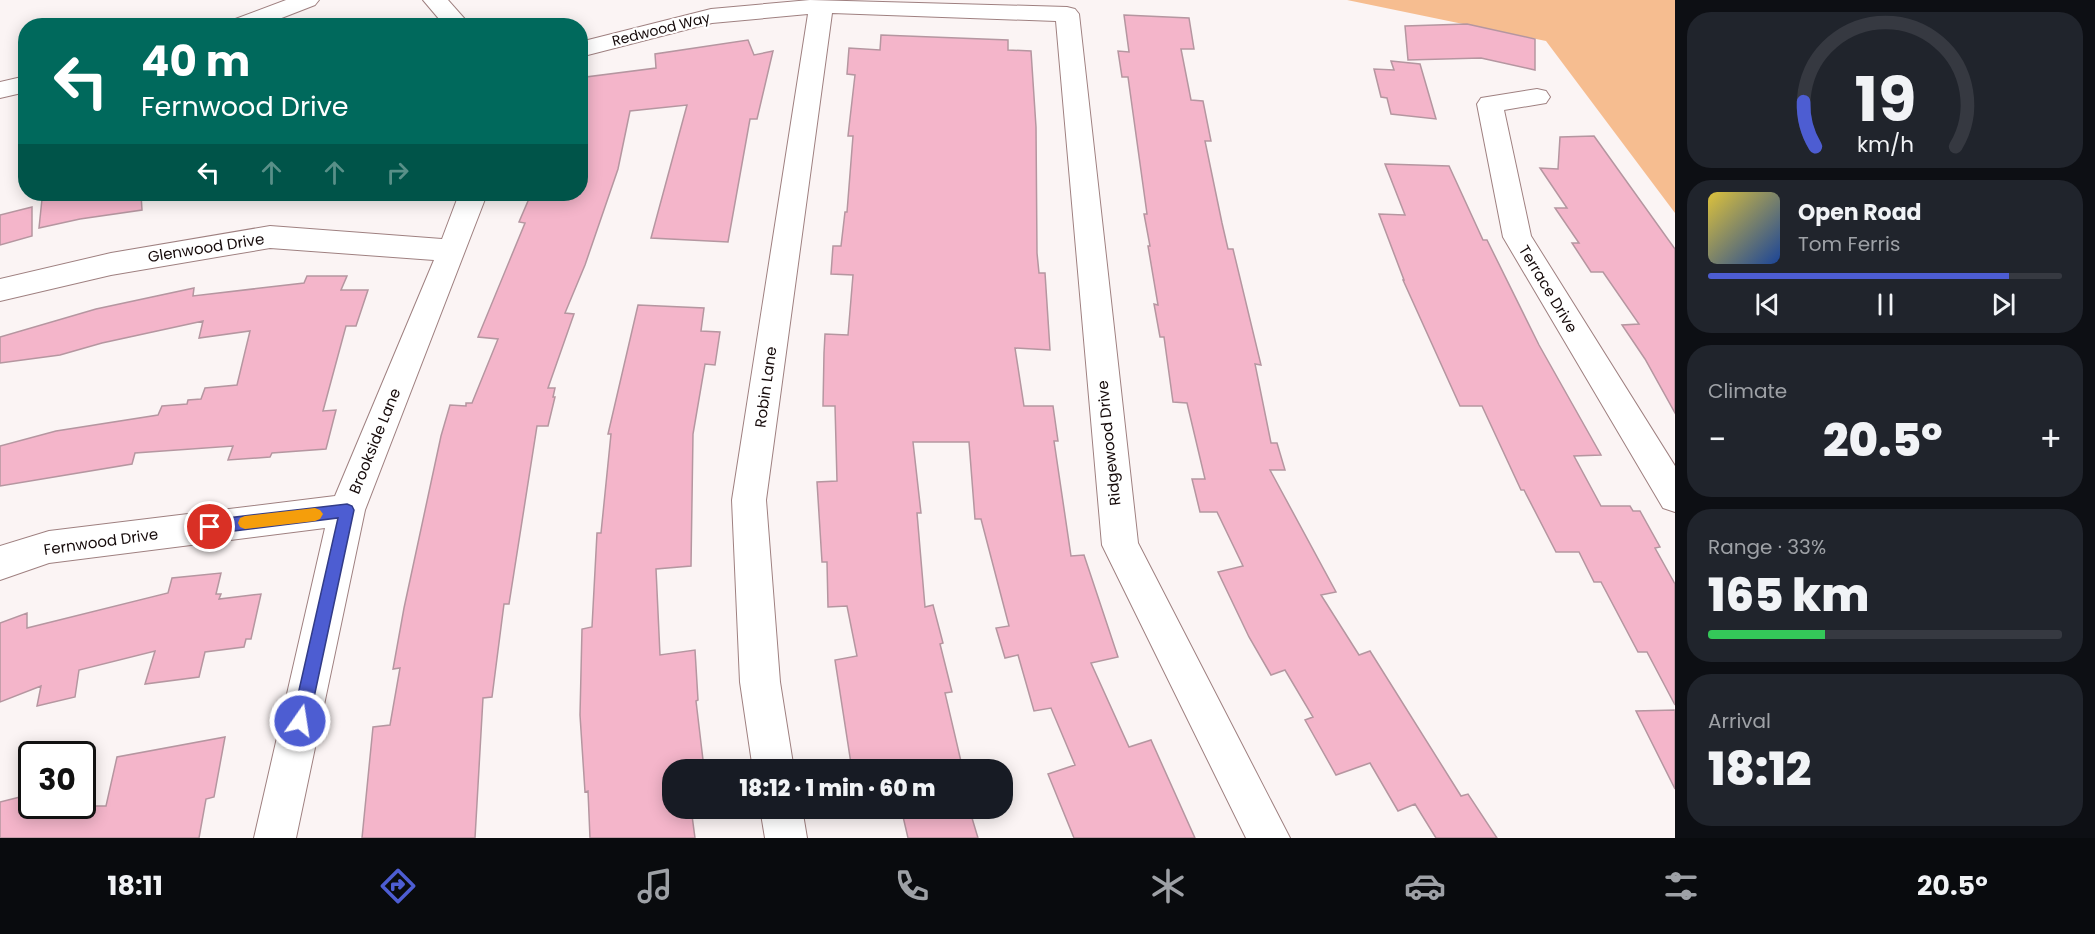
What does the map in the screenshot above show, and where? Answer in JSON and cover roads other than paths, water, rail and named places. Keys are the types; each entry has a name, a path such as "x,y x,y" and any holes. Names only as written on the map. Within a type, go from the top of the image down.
{"street":[{"path":"259,18 307,0"},
{"path":"435,0 452,18"},
{"name":"Redwood Way","path":"588,48 711,16 821,6 1066,14"},
{"name":"Robin Lane","path":"772,759 760,682 749,500 821,6"},
{"name":"Ridgewood Drive","path":"1066,14 1119,545 1269,838"},
{"path":"0,90 18,86"},
{"name":"Terrace Drive","path":"1537,97 1490,104 1517,237 1675,497"},
{"name":"Brookside Lane","path":"275,838 347,510 452,251 470,201"},
{"name":"Glenwood Drive","path":"0,290 111,264 270,237 452,251"},
{"name":"Fernwood Drive","path":"0,563 49,547 347,510"},
{"path":"783,819 786,838"}]}
